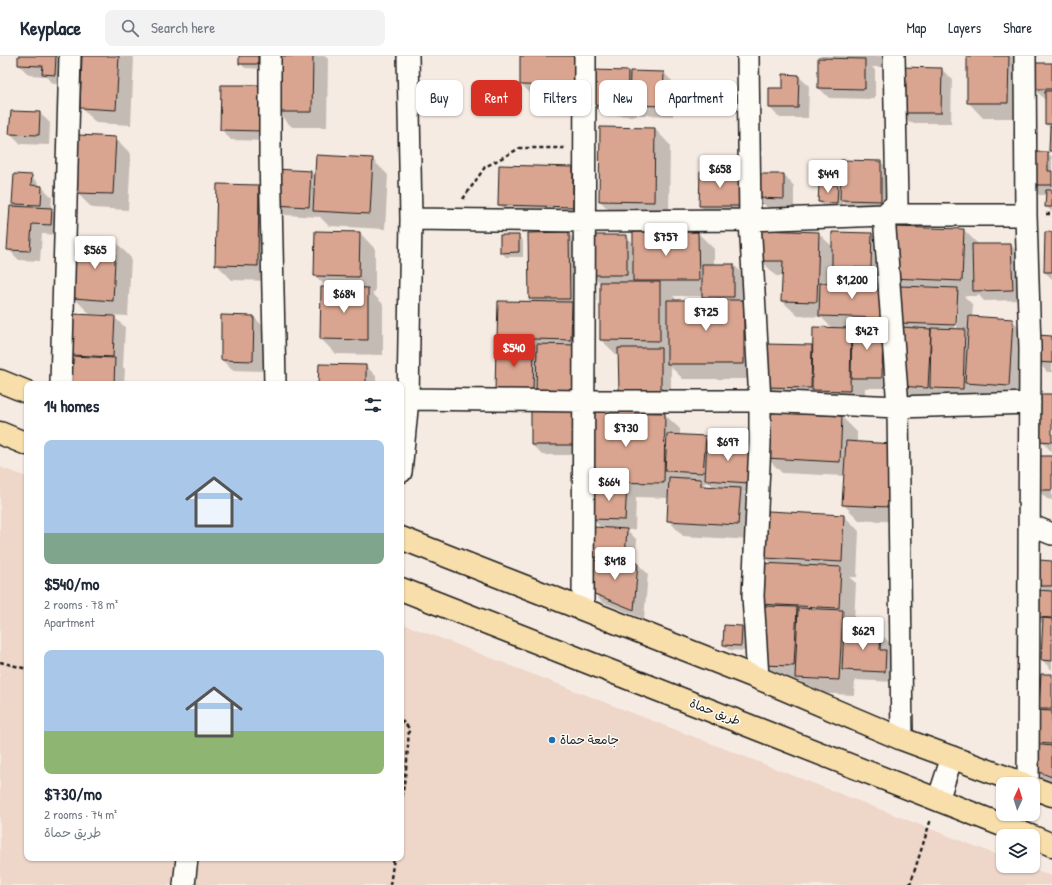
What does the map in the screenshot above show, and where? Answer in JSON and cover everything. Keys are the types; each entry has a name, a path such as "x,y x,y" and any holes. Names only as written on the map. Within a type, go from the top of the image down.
{"main road":[{"path":"0,381 24,391"},
{"path":"0,433 24,443"},
{"path":"404,539 583,608 758,678 902,739 1005,777"},
{"name":"طريق حماة","path":"404,590 1012,829"},
{"path":"1040,791 1052,795"},
{"path":"1040,840 1052,845"}],"street":[{"path":"61,381 70,56"},
{"path":"270,56 270,162 275,381"},
{"path":"404,441 408,399 410,219 408,56"},
{"path":"583,608 585,56"},
{"path":"748,56 750,220 760,401 760,443 753,596 758,678"},
{"path":"884,215 897,203 894,56"},
{"path":"1025,56 1026,215 1030,348 1028,777"},
{"path":"410,219 585,221 750,220 884,215 1026,215"},
{"path":"884,215 898,407 902,739"},
{"path":"408,399 760,401 898,407 1030,403"},
{"path":"1030,525 1052,534"},
{"path":"938,800 952,757"},
{"path":"184,885 187,861"}],"path":[{"path":"448,219 485,167 520,148 585,147"},
{"path":"0,662 24,668"},
{"path":"404,723 409,728 404,784"},
{"path":"910,885 938,800"},
{"path":"390,885 394,861"}],"shaded area":[{"name":"جامعة حماة","path":"0,467 24,476 24,861 404,861 404,624 996,854 996,873 1040,873 1040,871 1052,876 1052,885 0,885"}],"building":[{"path":"18,56 56,56 55,75 42,74 43,66 18,65"},
{"path":"82,56 119,56 116,110 80,108"},
{"path":"239,56 258,56 258,64 239,64"},
{"path":"276,56 313,56 312,112 275,112"},
{"path":"520,56 576,56 575,80 530,80 530,85 522,85 522,80 520,80"},
{"path":"967,56 1009,56 1008,103 967,103"},
{"path":"818,58 865,59 865,89 818,88"},
{"path":"1033,63 1052,63 1052,89 1033,89"},
{"path":"899,67 942,68 941,113 898,113"},
{"path":"593,70 628,71 628,80 599,80 599,105 592,105"},
{"path":"630,71 664,72 664,80 655,80 655,106 647,106 647,80 630,80"},
{"path":"783,74 799,75 798,108 769,108 769,88 783,88"},
{"path":"221,85 262,85 262,131 220,130"},
{"path":"1045,91 1052,91 1052,124 1045,124"},
{"path":"11,111 40,112 39,135 9,134"},
{"path":"1050,126 1052,126 1052,151 1049,151"},
{"path":"600,127 655,128 654,202 599,201"},
{"path":"78,135 116,137 113,194 75,193"},
{"path":"1029,152 1048,152 1048,171 1052,171 1052,185 1028,185"},
{"path":"316,155 373,158 370,214 313,211"},
{"path":"841,160 881,161 881,201 840,200"},
{"path":"499,165 573,167 573,207 498,205"},
{"path":"275,169 311,171 309,207 273,205"},
{"path":"700,172 739,172 740,206 699,206"},
{"path":"14,174 32,175 31,185 42,186 41,205 12,204"},
{"path":"757,174 784,174 784,199 756,198"},
{"path":"217,184 259,185 258,266 215,265"},
{"path":"819,185 838,185 837,203 818,202"},
{"path":"1046,190 1052,190 1052,207 1045,207"},
{"path":"10,206 52,208 51,225 32,224 30,251 7,250"},
{"path":"891,227 964,229 962,281 891,278"},
{"path":"761,230 819,232 817,302 781,301 783,261 760,261"},
{"path":"315,231 360,232 359,277 314,276"},
{"path":"569,232 570,299 529,299 528,233"},
{"path":"633,232 698,232 699,281 633,281"},
{"path":"832,232 872,233 871,268 832,267"},
{"path":"1045,232 1052,232 1052,272 1044,272"},
{"path":"500,235 519,235 519,252 500,253"},
{"path":"591,235 627,235 627,275 591,275"},
{"path":"76,239 116,241 113,301 73,298"},
{"path":"972,244 1011,244 1013,290 973,291"},
{"path":"702,264 734,264 734,297 702,297"},
{"path":"600,282 660,282 660,341 600,340"},
{"path":"820,283 884,285 883,318 819,316"},
{"path":"900,286 958,288 956,325 898,323"},
{"path":"321,287 368,288 368,340 320,339"},
{"path":"667,300 744,300 744,364 667,364"},
{"path":"498,301 572,302 571,340 497,338"},
{"path":"74,314 115,316 113,357 72,355"},
{"path":"221,315 254,316 253,361 221,360"},
{"path":"969,316 1013,319 1009,386 965,383"},
{"path":"852,323 883,324 882,378 851,378"},
{"path":"813,327 851,328 850,391 812,390"},
{"path":"902,327 931,329 928,388 899,386"},
{"path":"931,328 965,329 963,389 930,388"},
{"path":"1037,335 1052,336 1052,363 1036,362"},
{"path":"496,343 534,344 533,394 495,393"},
{"path":"537,344 576,345 574,393 536,392"},
{"path":"764,344 812,345 811,388 763,387"},
{"path":"618,348 661,348 661,391 619,391"},
{"path":"71,356 115,358 114,381 69,381"},
{"path":"319,364 366,365 366,381 318,381"},
{"path":"1041,394 1052,394 1052,442 1040,441"},
{"path":"531,411 577,411 577,445 531,445"},
{"path":"588,412 665,413 664,483 587,482"},
{"path":"767,412 842,416 840,462 765,458"},
{"path":"667,434 706,436 703,473 665,471"},
{"path":"707,441 752,444 749,483 705,480"},
{"path":"846,441 893,444 890,507 842,505"},
{"path":"1037,456 1052,456 1052,490 1036,490"},
{"path":"669,477 701,479 701,486 741,488 738,525 667,521"},
{"path":"593,483 627,485 625,520 591,519"},
{"path":"768,511 844,515 842,562 765,558"},
{"path":"594,527 627,529 625,559 592,557"},
{"path":"591,560 638,563 634,610 590,592"},
{"path":"1039,560 1052,561 1052,586 1037,586"},
{"path":"762,563 841,567 839,608 759,604"},
{"path":"1037,590 1052,591 1052,618 1035,617"},
{"path":"763,606 797,607 794,666 760,665"},
{"path":"798,608 843,610 839,680 795,678"},
{"path":"1043,618 1052,619 1052,661 1041,660"},
{"path":"724,625 742,626 741,646 723,645"},
{"path":"844,627 859,628 859,632 881,633 880,650 886,650 885,672 842,670"},
{"path":"1041,674 1052,674 1052,709 1039,709"},
{"path":"1033,710 1052,711 1052,744 1032,743"},
{"path":"1032,744 1052,746 1052,777 1031,769"}],"place":[{"name":"جامعة حماة","path":"552,740"}]}
